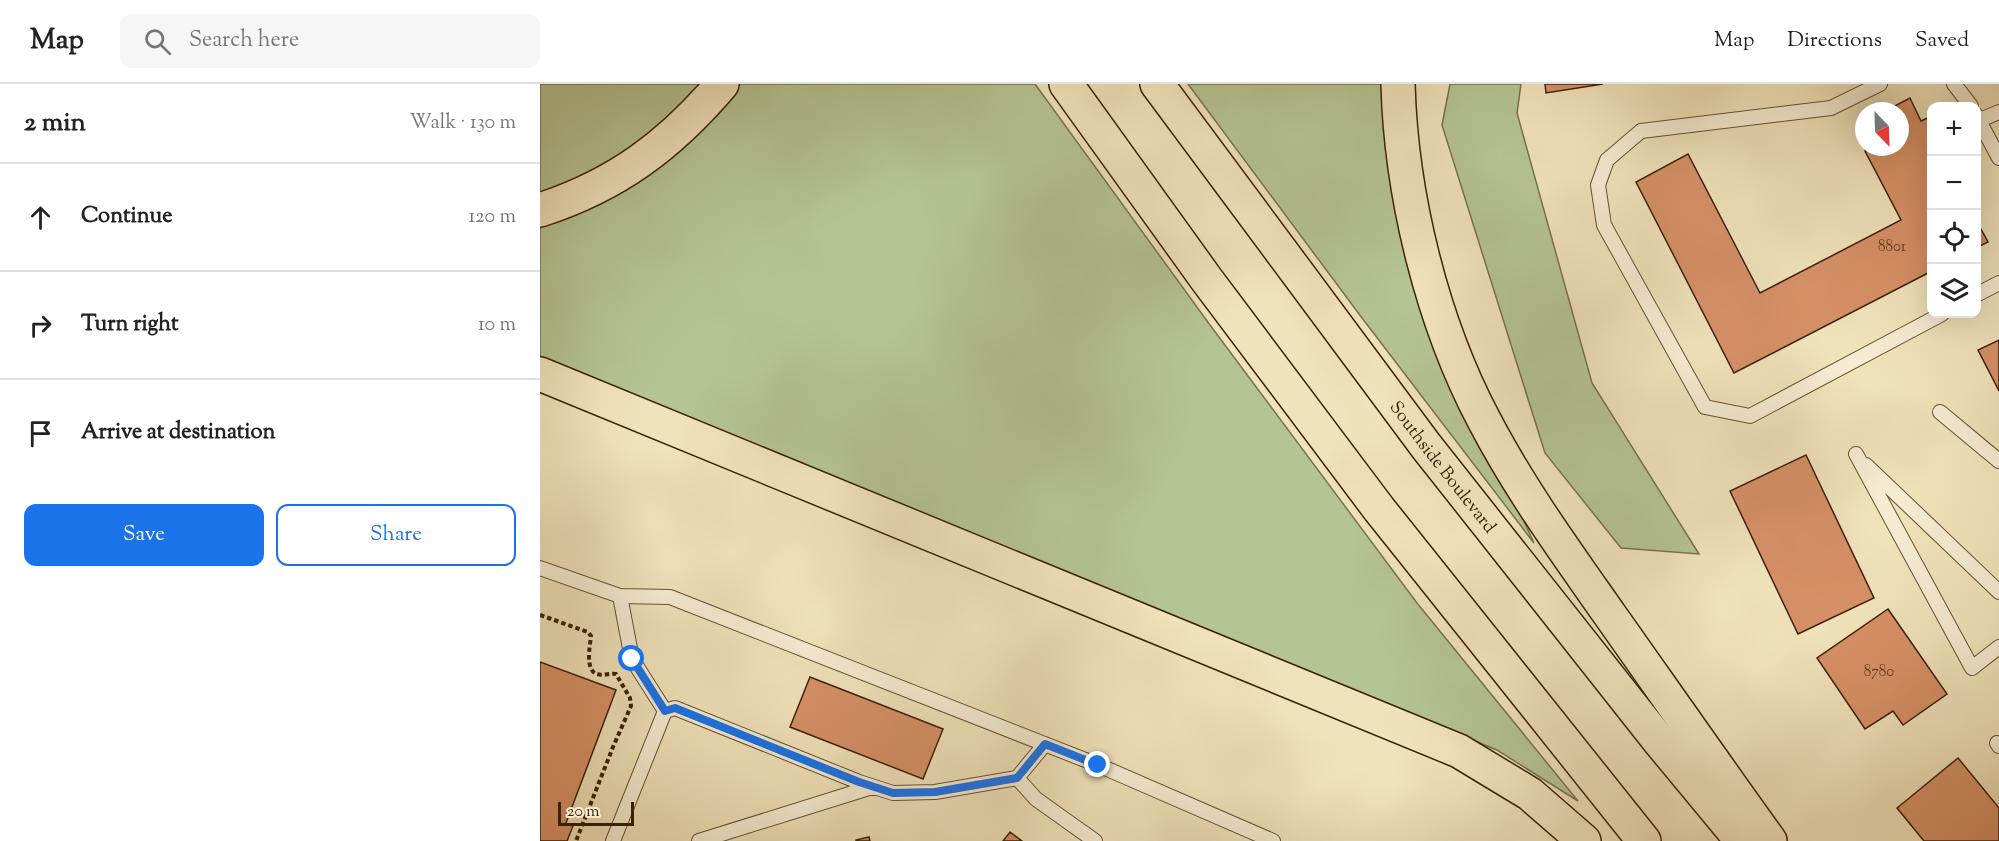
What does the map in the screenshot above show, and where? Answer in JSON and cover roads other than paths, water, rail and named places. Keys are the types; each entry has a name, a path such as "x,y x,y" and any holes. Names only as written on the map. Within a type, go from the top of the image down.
{"highway":[{"path":"540,210 590,191 652,154 681,129 722,84"},
{"path":"1066,84 1200,271 1379,509 1644,841"},
{"name":"Southside Boulevard","path":"1157,84 1419,436 1660,742 1742,841"},
{"path":"1398,84 1399,117 1414,220 1443,324 1483,418 1533,505 1770,841"},
{"path":"540,374 1459,750 1530,794 1584,841"}],"lane":[{"path":"1880,84 1831,108 1641,131 1607,160 1598,185 1604,225 1705,407 1750,416 1934,318"},
{"path":"1954,84 1968,102"},
{"path":"1981,116 1999,112"},
{"path":"1981,123 1999,158"},
{"path":"1981,293 1999,283"},
{"path":"1940,412 1999,461"},
{"path":"1999,592 1856,454 1972,668 1999,647"},
{"path":"540,568 620,596 670,597 1045,744 1273,841"},
{"path":"620,596 632,659 665,711"},
{"path":"665,711 675,708 872,787 893,793 935,792 1017,778 1045,744"},
{"path":"612,841 665,711"},
{"path":"1017,778 1036,799 1095,841"},
{"path":"699,841 872,787"}]}
